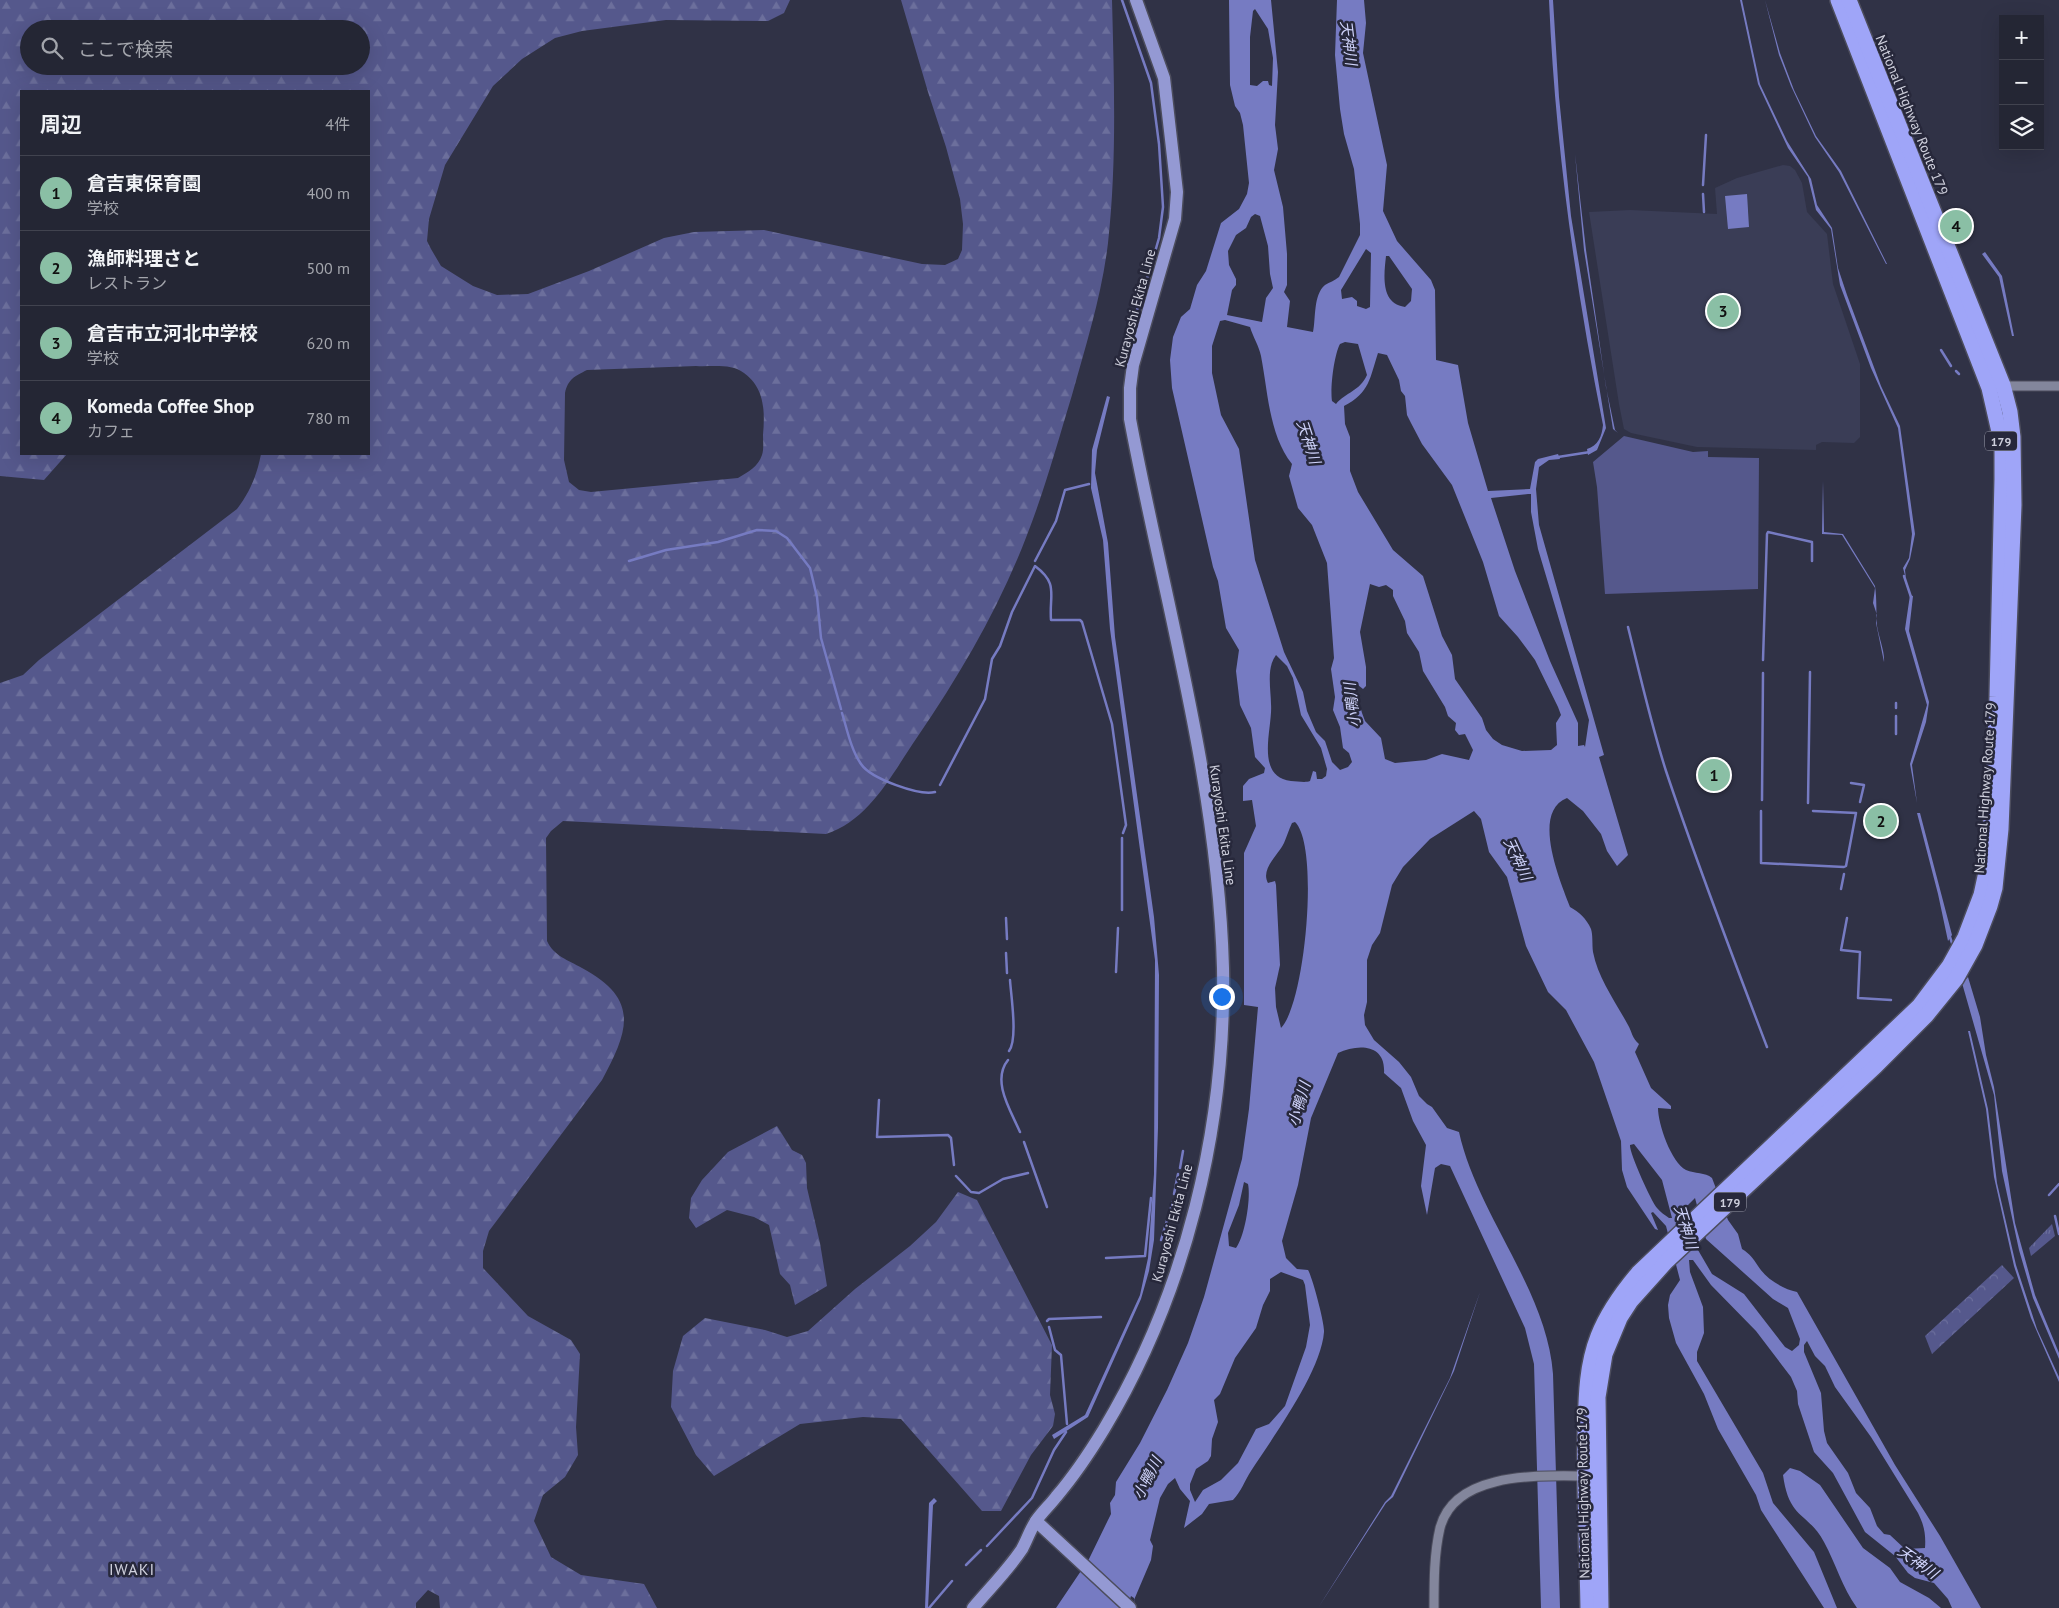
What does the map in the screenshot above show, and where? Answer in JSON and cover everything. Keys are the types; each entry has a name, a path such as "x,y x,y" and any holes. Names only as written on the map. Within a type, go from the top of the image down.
{"highway":[{"name":"National Highway Route 179","path":"1601,1608 1586,1391 1597,1338 1615,1304 1638,1273 1919,1006 1949,966 1995,888 2001,829 2014,505 2013,437 2010,412 1996,386 1838,0"},
{"name":"National Highway Route 179","path":"1849,0 1996,386"},
{"name":"National Highway Route 179","path":"1588,1608 1596,1416 1605,1354 1620,1318 1631,1301 1661,1268 1876,1066 1926,1016 1956,979 1975,945 1983,908"}],"main road":[{"name":"Kurayoshi Ekita Line","path":"973,1608 1021,1550 1036,1522 1068,1482 1104,1429 1157,1323 1175,1277 1195,1205 1208,1144 1220,1060 1222,966 1212,846 1202,776 1179,654 1130,419 1130,388 1134,365 1175,219 1177,192 1164,78 1136,0"},
{"path":"1036,1522 1130,1608"}],"street":[{"path":"1996,386 2059,386"},
{"path":"1434,1608 1434,1562 1441,1526 1454,1503 1465,1493 1478,1487 1533,1477 1592,1476"}],"shaded area":[{"path":"1783,165 1790,166 1795,170 1802,183 1807,212 1827,234 1833,284 1860,364 1860,437 1854,443 1822,442 1816,445 1816,450 1697,447 1631,433 1624,429 1589,212 1630,210 1717,214 1715,188 1737,178"}],"green space":[{"path":"0,0 790,0 784,13 768,21 666,20 582,31 555,38 522,59 493,86 445,165 429,219 427,241 441,266 473,286 497,295 528,294 589,271 664,238 694,232 764,230 922,264 945,265 958,259 962,250 963,224 960,199 901,0 1112,0 1114,152 1108,243 1098,300 1072,395 1040,500 1005,587 964,663 890,779 868,806 855,818 842,827 826,834 563,821 546,838 547,941 557,954 601,980 613,992 621,1004 624,1017 623,1031 602,1080 489,1231 483,1251 483,1268 528,1316 571,1340 580,1354 576,1427 578,1455 565,1477 543,1495 534,1521 551,1557 581,1575 644,1584 657,1608 440,1608 439,1596 428,1590 416,1603 416,1608 0,1608 0,683 23,675 39,660 237,509 252,483 261,455 370,455 370,90 20,90 20,455 66,455 44,480 0,476","holes":["721,366 733,368 744,373 751,379 760,393 764,418 763,453 758,463 752,469 738,478 591,492 579,490 569,482 564,460 565,393 568,384 573,378 587,370"]},
{"path":"1624,436 1693,452 1708,451 1708,457 1759,458 1758,589 1605,594 1597,487 1593,462"},
{"path":"777,1126 792,1150 802,1155 806,1163 807,1188 820,1243 827,1286 795,1305 790,1285 780,1274 769,1225 754,1217 727,1210 696,1228 689,1218 691,1198 702,1180 728,1152"},
{"path":"958,1192 977,1200 1052,1345 1050,1395 1055,1414 1053,1426 1031,1455 1001,1511 982,1511 901,1419 863,1417 800,1424 714,1476 696,1455 671,1407 673,1371 683,1336 705,1318 765,1330 787,1337 808,1331 855,1289 910,1246 936,1222"},
{"path":"2052,1224 2055,1236 2031,1256 2029,1248"},
{"path":"2002,1265 2014,1278 1932,1354 1925,1336"}],"water":[{"path":"1229,0 1271,0 1278,72 1275,125 1278,149 1274,170 1283,207 1287,254 1287,285 1284,292 1290,301 1287,327 1313,332 1318,295 1325,285 1339,277 1360,235 1354,169 1344,134 1335,55 1337,0 1364,0 1366,23 1363,53 1387,165 1383,211 1397,241 1431,280 1435,290 1436,360 1458,365 1468,423 1488,491 1530,489 1535,462 1538,459 1558,454 1560,459 1549,460 1539,467 1536,489 1539,525 1604,755 1599,757 1628,855 1617,866 1607,851 1601,834 1583,811 1567,798 1556,806 1551,817 1549,832 1551,848 1570,907 1582,916 1591,929 1595,962 1633,1037 1639,1044 1635,1052 1651,1088 1671,1106 1671,1109 1658,1108 1666,1142 1675,1159 1686,1170 1712,1178 1728,1220 1738,1234 1742,1249 1751,1256 1761,1271 1770,1279 1781,1286 1797,1292 1895,1465 1940,1536 1981,1608 1952,1608 1948,1599 1934,1583 1915,1578 1908,1573 1895,1556 1865,1532 1833,1473 1814,1452 1798,1404 1797,1391 1791,1377 1756,1331 1711,1285 1693,1260 1689,1260 1690,1272 1703,1307 1704,1333 1697,1352 1697,1361 1763,1473 1773,1503 1814,1552 1837,1608 1824,1608 1761,1510 1756,1495 1718,1429 1704,1394 1676,1343 1669,1318 1668,1305 1670,1295 1680,1280 1666,1226 1653,1212 1651,1213 1658,1230 1655,1229 1627,1187 1622,1170 1621,1141 1594,1062 1566,1010 1548,992 1526,946 1507,877 1489,852 1481,819 1474,811 1430,839 1403,867 1392,885 1380,933 1372,945 1367,960 1365,1025 1374,1040 1399,1062 1411,1077 1419,1096 1432,1107 1447,1128 1459,1132 1480,1193 1538,1312 1548,1343 1553,1374 1560,1608 1541,1608 1534,1364 1525,1328 1450,1166 1441,1164 1435,1168 1427,1215 1421,1186 1426,1145 1413,1121 1401,1088 1384,1073 1380,1056 1369,1048 1361,1047 1338,1053 1311,1118 1298,1185 1282,1241 1286,1258 1297,1269 1308,1270 1318,1300 1324,1332 1321,1348 1314,1366 1295,1404 1233,1500 1209,1504 1202,1514 1184,1528 1190,1501 1180,1489 1175,1478 1168,1484 1160,1498 1150,1540 1153,1546 1151,1560 1134,1600 1131,1596 1127,1608 1056,1608 1089,1559 1111,1514 1110,1503 1115,1495 1116,1482 1140,1443 1188,1343 1204,1297 1242,1159 1249,1109 1258,1007 1244,1005 1244,853 1256,826 1252,800 1243,801 1243,786 1249,779 1264,773 1265,768 1255,757 1251,728 1240,705 1236,671 1239,650 1226,628 1218,581 1213,567 1172,388 1170,360 1173,337 1181,317 1190,309 1197,285 1206,271 1221,223 1239,209 1247,194 1249,183 1243,125 1240,113 1235,106 1230,85","holes":["1255,9 1268,29 1273,58 1272,86 1269,85 1268,81 1263,81 1257,86 1250,85 1250,37 1253,11","1255,214 1260,216 1268,246 1273,288 1266,298 1262,322 1227,315 1232,290 1236,285 1236,279 1229,265 1228,251 1236,235 1246,228 1251,217","1366,249 1371,253 1370,307 1366,309 1357,306 1357,301 1352,297 1342,299 1341,290","1386,256 1389,256 1412,289 1411,301 1405,307 1397,305 1391,300 1387,294 1385,279","1225,320 1250,327 1261,356 1274,427 1284,453 1292,464 1289,476 1298,508 1312,525 1327,563 1334,658 1331,669 1335,697 1333,710 1340,727 1343,748 1349,753 1352,762 1348,767 1340,770 1332,762 1325,741 1316,732 1307,711 1303,692 1284,652 1255,560 1239,449 1221,415 1212,373 1212,346 1220,321","1345,342 1358,344 1367,375 1361,385 1336,404 1332,401 1333,372 1340,344","1378,353 1387,355 1399,380 1401,391 1405,396 1407,415 1422,444 1452,485 1483,562 1499,616 1535,660 1558,707 1561,715 1556,723 1557,745 1551,750 1522,751 1502,745 1493,739 1486,730 1482,718 1455,679 1452,655 1442,636 1423,576 1393,550 1358,492 1350,471 1350,437 1345,424 1344,406 1359,396 1371,377","1531,494 1531,512 1538,549 1589,720 1585,747 1584,745 1578,746 1578,723 1550,661 1515,571 1491,498","1370,584 1379,587 1386,585 1393,590 1393,596 1405,621 1407,633 1419,652 1423,671 1445,707 1448,716 1456,723 1455,730 1459,735 1465,734 1473,750 1469,760 1442,754 1426,760 1395,763 1385,759 1381,738 1365,721 1355,687 1358,685 1363,689 1366,686 1366,667 1360,632","1276,655 1287,666 1293,678 1301,715 1321,748 1327,769 1326,776 1322,779 1317,779 1316,772 1313,771 1310,781 1291,781 1280,777 1273,770 1269,761 1268,750 1271,714 1271,666","1295,822 1303,837 1307,861 1308,891 1303,959 1290,1013 1281,1028 1276,1007 1275,988 1280,965 1276,885 1275,881 1268,883 1266,872 1284,843 1292,823","1634,1144 1662,1180 1672,1218 1661,1212 1654,1204 1633,1157 1630,1145","1244,1182 1248,1184 1249,1190 1245,1226 1236,1248 1229,1246 1228,1233 1239,1205","1695,1198 1706,1239 1773,1299 1788,1308 1800,1339 1799,1345 1792,1351 1785,1347 1744,1294 1712,1274 1698,1250 1686,1207","1281,1272 1303,1280 1310,1325 1306,1347 1285,1406 1269,1424 1256,1429 1238,1463 1221,1480 1203,1490 1195,1502 1190,1490 1190,1484 1196,1469 1208,1461 1211,1456 1212,1439 1218,1422 1214,1400 1220,1394 1235,1358 1256,1328 1263,1305 1270,1291 1270,1279","1807,1341 1815,1356 1825,1366 1835,1387 1871,1437 1918,1513 1924,1530 1925,1548 1905,1549 1890,1535 1884,1534 1877,1526 1870,1508 1856,1493 1848,1473 1827,1443 1824,1431 1821,1393 1804,1352 1804,1345"]},
{"path":"1549,0 1553,0 1559,97 1571,216 1606,428 1597,450 1588,455 1587,449 1594,446 1599,440 1603,425 1575,267 1561,160"},
{"path":"1740,0 1742,0 1760,84 1787,141 1811,179 1817,205 1832,228 1838,268 1847,295 1881,386 1900,426 1915,534 1910,559 1905,570 1906,579 1903,568 1909,558 1912,534 1898,428 1871,368 1840,285 1831,229 1816,210 1808,177 1788,148 1758,84"},
{"path":"1765,0 1780,53 1794,90 1816,136 1841,171 1887,264 1839,172 1815,137 1791,86 1779,55"},
{"path":"1575,154 1586,250 1604,375 1584,250"},
{"path":"1747,194 1749,227 1728,229 1725,196"},
{"path":"1985,252 2002,276 2014,336 2012,336 1999,277 1982,254"},
{"path":"1607,391 1615,430 1618,433 1613,429"},
{"path":"1107,396 1110,397 1097,450 1095,473 1108,543 1115,637 1154,917 1159,975 1158,1128 1154,1240 1149,1271 1141,1299 1088,1417 1054,1439 1052,1435 1085,1415 1140,1295 1148,1258 1154,1174 1155,960 1110,629 1103,540 1091,488 1092,450"},
{"path":"1823,481 1824,532 1843,534 1875,586 1876,613 1873,603 1875,588 1842,535 1822,534"},
{"path":"1910,595 1913,596 1909,631 1929,702 1926,722 1912,765 1917,803 1910,764 1927,705 1905,629"},
{"path":"1877,618 1877,626 1884,654 1884,662 1876,623"},
{"path":"1917,813 1920,813 1952,935 1948,941 1938,894"},
{"path":"1968,977 1980,1017 1986,1055 1994,1087 2015,1223 2035,1295 2059,1353 2059,1359 2033,1298 2019,1250 2002,1171 1994,1095 1962,983"},
{"path":"1968,1031 1970,1031 1988,1109 1997,1183 2016,1265 2037,1329 2059,1377 2059,1382 2031,1318 2014,1266 1994,1177 1986,1109"},
{"path":"1480,1292 1454,1371 1393,1497 1386,1503 1318,1608 1385,1502 1391,1496 1450,1378"},
{"path":"1790,1468 1800,1471 1820,1485 1863,1548 1890,1568 1900,1582 1929,1598 1941,1608 1857,1608 1847,1592 1818,1532 1794,1508 1790,1500 1783,1475"},
{"path":"934,1498 937,1501 933,1505 928,1608 925,1608 929,1503"}],"waterway":[{"path":"1121,360 1159,238 1163,207 1159,144 1151,83 1122,0"},
{"path":"1703,185 1706,135"},
{"path":"1703,194 1704,212"},
{"path":"1941,350 1951,366"},
{"path":"1956,371 1959,374"},
{"path":"1558,457 1590,452"},
{"path":"1035,561 1056,521 1065,490 1089,484"},
{"path":"629,561 666,550 718,542 757,530 776,531 787,538 810,568 817,597 821,638 841,709"},
{"path":"1763,660 1767,534 1768,532 1812,542"},
{"path":"1812,543 1812,561"},
{"path":"940,785 985,699 992,659 1000,646 1012,612 1035,566 1042,572 1050,584 1051,620 1080,620 1082,622 1112,724 1126,825 1123,833"},
{"path":"1904,576 1911,597"},
{"path":"1628,627 1666,771 1702,875 1767,1047"},
{"path":"1808,803 1810,672"},
{"path":"1762,800 1763,673"},
{"path":"1896,703 1896,708"},
{"path":"842,713 855,752 866,770 885,781 908,789 928,793 935,792"},
{"path":"1896,716 1896,734"},
{"path":"1851,783 1864,785 1860,802"},
{"path":"1761,811 1761,863 1846,866 1856,813 1813,811"},
{"path":"1122,838 1122,910"},
{"path":"1841,889 1844,874"},
{"path":"1006,918 1007,939"},
{"path":"1847,918 1841,950 1860,952 1858,998 1891,1000"},
{"path":"1116,972 1118,928"},
{"path":"1949,934 1953,946"},
{"path":"1006,953 1007,973"},
{"path":"1009,1051 1012,1045 1014,1027 1010,980"},
{"path":"1008,1060 1003,1068 1002,1086 1004,1096 1020,1132"},
{"path":"879,1100 877,1137 948,1135 951,1138 954,1165"},
{"path":"1024,1142 1047,1207"},
{"path":"1180,1168 1183,1151"},
{"path":"956,1176 971,1192 979,1193 1003,1179 1028,1173"},
{"path":"1174,1194 1178,1174"},
{"path":"2049,1195 2059,1184"},
{"path":"1106,1258 1145,1256 1151,1198"},
{"path":"1161,1240 1173,1201"},
{"path":"2055,1216 2059,1234"},
{"path":"1047,1321 1049,1319 1101,1317"},
{"path":"1049,1327 1055,1350 1061,1355 1067,1424"},
{"path":"987,1546 1032,1498 1054,1450 1066,1432"},
{"path":"966,1565 981,1550"},
{"path":"929,1608 952,1581"}],"place":[{"name":"Komeda Coffee Shop","path":"1956,226"},
{"name":"倉吉市立河北中学校","path":"1723,311"},
{"name":"倉吉東保育園","path":"1714,775"},
{"name":"漁師料理さと","path":"1881,821"}],"district":[{"name":"IWAKI","path":"132,1569"}],"water label":[{"name":"天神川","path":"1349,43"},
{"name":"天神川","path":"1309,442"},
{"name":"小鴨川","path":"1352,705"},
{"name":"天神川","path":"1518,859"},
{"name":"小鴨川","path":"1299,1104"},
{"name":"天神川","path":"1686,1227"},
{"name":"小鴨川","path":"1147,1478"},
{"name":"天神川","path":"1918,1562"}]}
